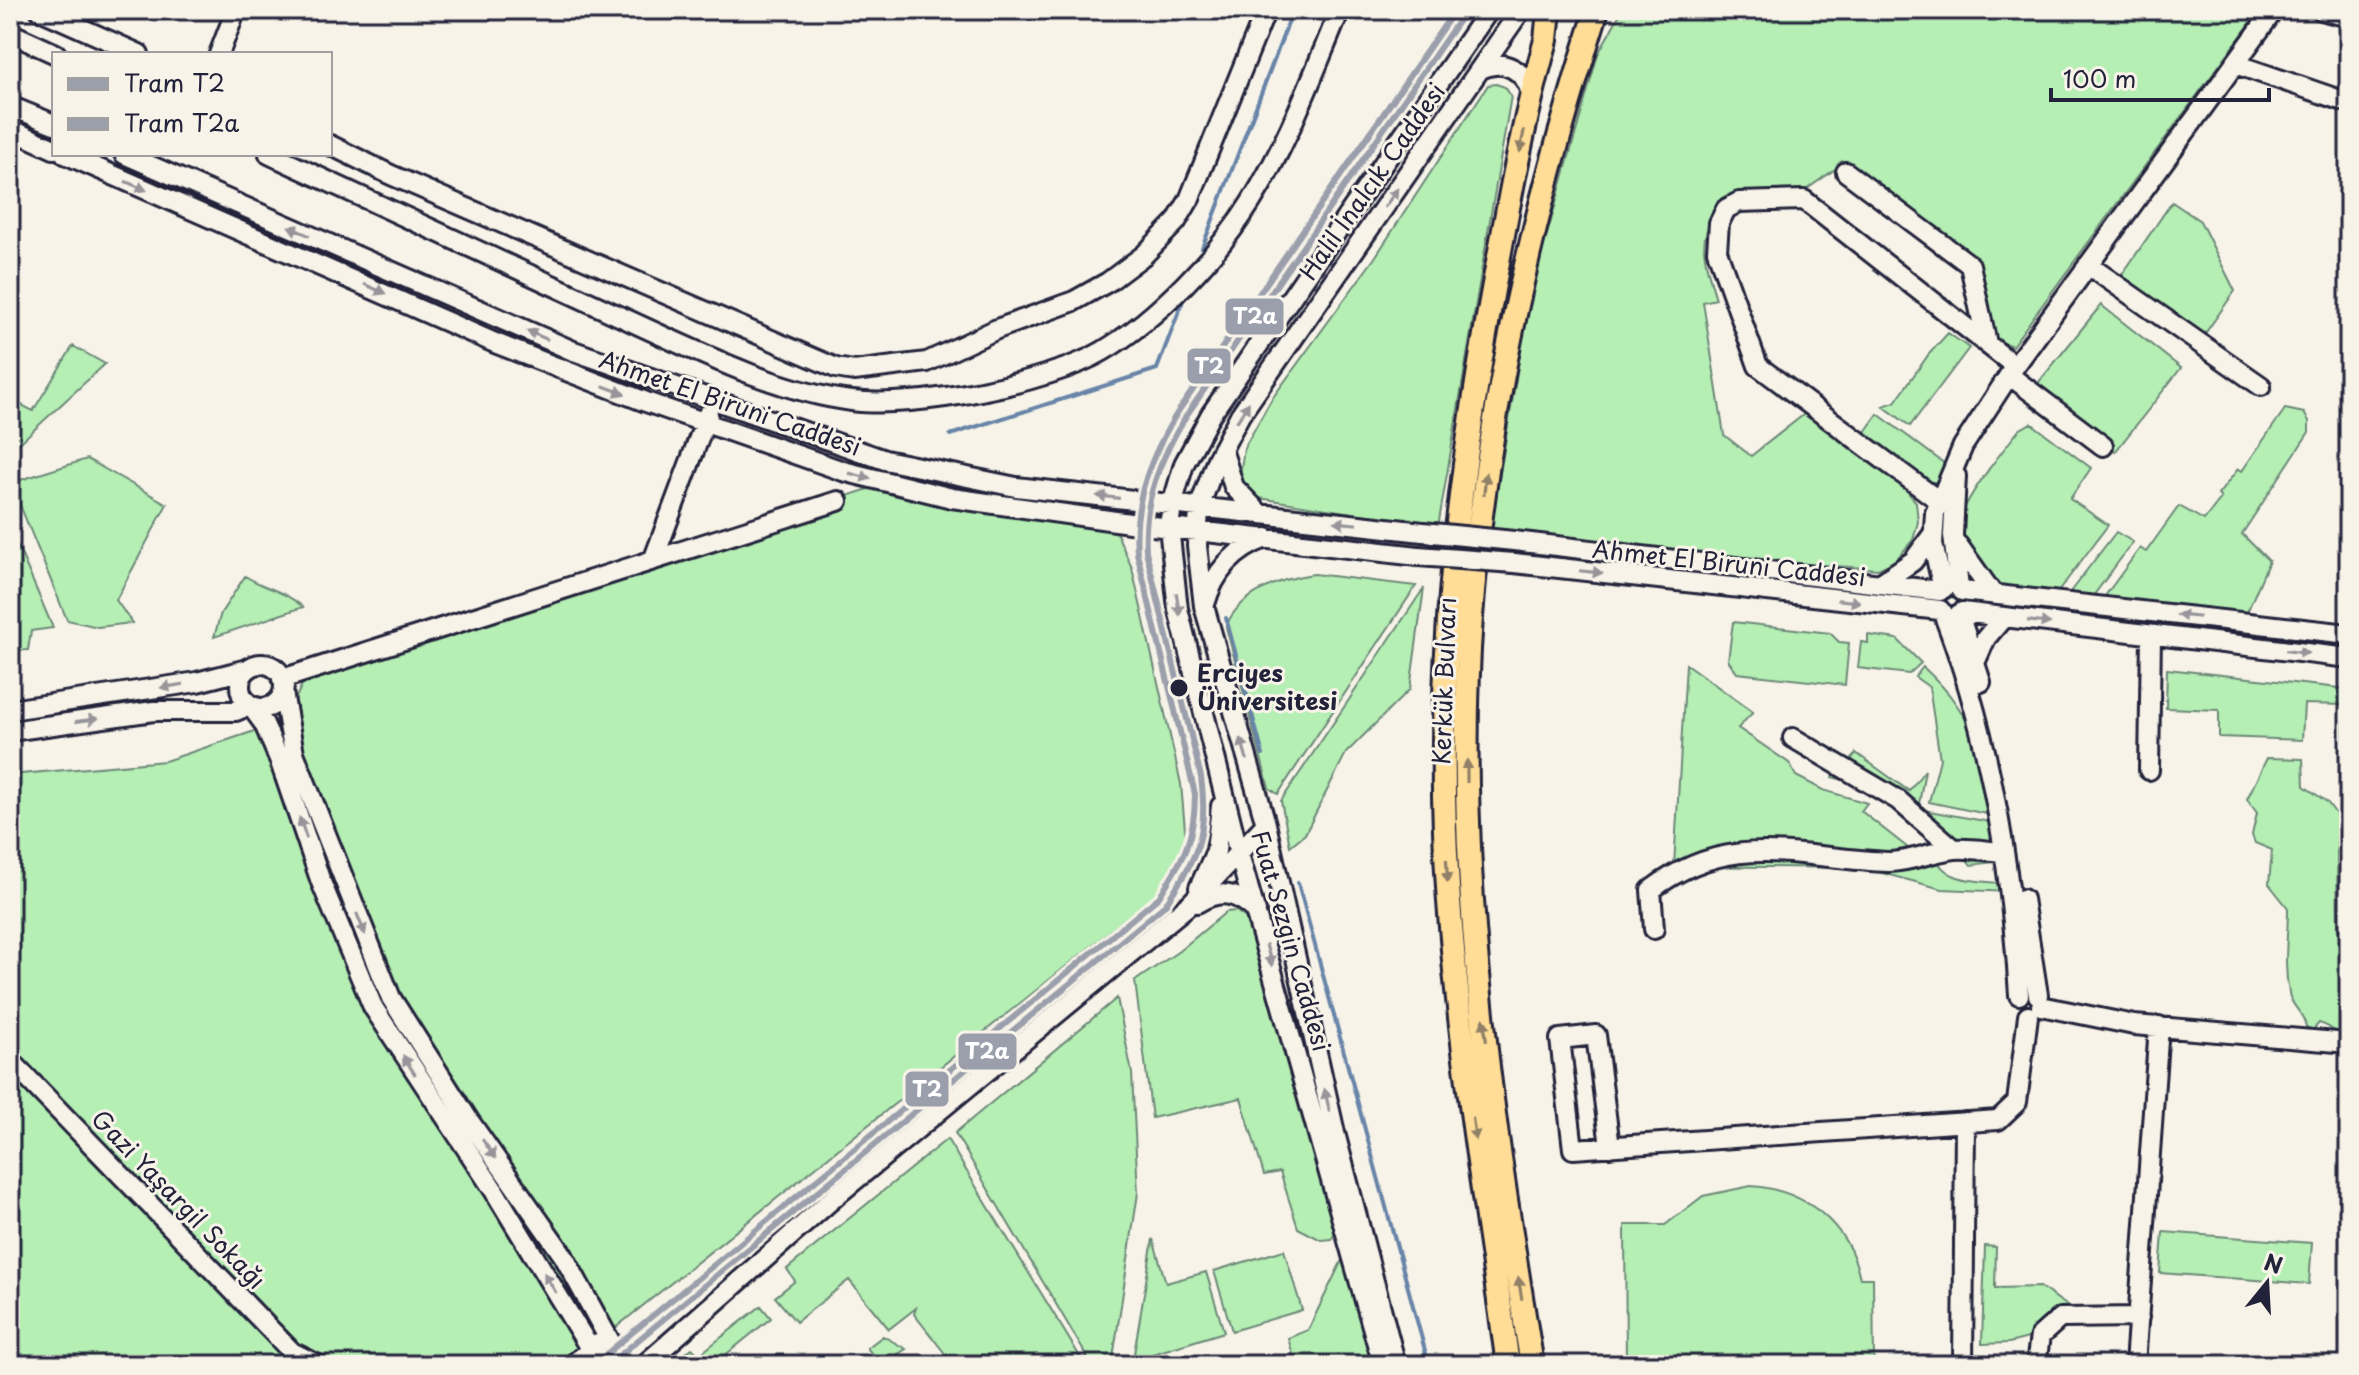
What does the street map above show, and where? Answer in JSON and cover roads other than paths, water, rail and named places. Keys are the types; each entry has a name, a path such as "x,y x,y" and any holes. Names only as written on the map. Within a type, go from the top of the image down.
{"main road":[{"name":"Kerkük Bulvarı","path":"1508,1365 1454,963 1445,831 1444,715 1451,579 1465,455 1531,94 1546,40 1549,10"},
{"name":"Kerkük Bulvarı","path":"1532,1365 1477,966 1467,781 1470,643 1487,464 1509,337 1540,204 1597,10"}],"street":[{"path":"40,10 134,52"},
{"path":"220,52 236,10"},
{"path":"332,146 391,175 836,368 854,371 902,367 927,362 997,329 1074,301 1127,269 1160,239 1189,200 1266,10"},
{"path":"273,156 675,341 788,386 853,402 917,402 975,393 1102,352 1160,307 1225,237 1252,201 1340,10"},
{"name":"Halil İnalcık Caddesi","path":"1169,527 1184,464 1211,414 1489,10"},
{"name":"Halil İnalcık Caddesi","path":"1196,530 1199,508 1222,449 1240,415 1521,10"},
{"path":"1610,1147 1596,1035 1560,1039 1573,1149 1610,1147 1998,1120 2013,1109 2019,1093 2035,1006 2004,773 1975,663 1934,560 1933,534 1939,501 1963,446 2012,371 2274,10"},
{"path":"2321,10 2349,17"},
{"path":"10,33 52,52"},
{"path":"1481,69 1500,64 1514,69 1526,79 1531,94"},
{"path":"2235,64 2349,103"},
{"path":"10,106 52,123"},
{"path":"10,129 52,148"},
{"name":"Ahmet El Biruni Caddesi","path":"70,156 495,343 705,424 843,471 921,491 1169,527 1418,556 1951,601 1993,594 2349,634"},
{"name":"Ahmet El Biruni Caddesi","path":"129,156 571,350 842,448 928,471 1016,487 1881,583 2003,618 2349,658"},
{"path":"1846,172 1970,265 1987,344"},
{"path":"1939,501 1758,366 1717,251 1720,218 1726,209 1739,202 1804,200 1987,344 2012,371 2103,446"},
{"path":"2088,265 2261,386"},
{"path":"654,558 713,402"},
{"path":"1963,446 1954,490 1951,601 1966,675 1984,740 2004,852 2019,995 2029,991 2035,1006"},
{"path":"1222,449 1234,487 1260,514"},
{"path":"10,731 154,711 236,711 250,705 270,707 283,686 654,558 838,501"},
{"name":"Fuat Sezgin Caddesi","path":"1169,527 1178,609 1239,854 1383,1365"},
{"name":"Fuat Sezgin Caddesi","path":"1196,530 1204,606 1266,824 1335,1133 1396,1365"},
{"path":"1881,583 1913,561 1933,534"},
{"path":"1953,535 1972,568 1993,594"},
{"path":"1204,606 1213,582 1228,561 1246,547 1266,538"},
{"path":"1975,663 1986,638 2003,618"},
{"path":"2149,770 2151,635"},
{"path":"10,710 197,682 267,665 283,686 294,753 391,998 470,1122 563,1255 623,1365"},
{"path":"248,669 240,687 264,724 279,759 321,882 373,1007 495,1192 596,1357"},
{"path":"48,726 53,720 51,704"},
{"path":"1793,738 1898,800 1954,849"},
{"path":"1171,920 1201,885 1216,851 1221,822 1221,779"},
{"path":"644,1365 837,1195 1171,920 1266,824"},
{"path":"1654,929 1651,890 1681,870 1713,856 1761,850 1903,861 1954,849 2004,852"},
{"path":"1171,920 1212,894 1230,893 1243,898 1256,911"},
{"path":"2035,1006 2096,1020 2349,1043"},
{"path":"2135,1365 2159,1026"},
{"name":"Gazi Yaşargil Sokağı","path":"10,1060 292,1352 318,1365"},
{"name":"Gazi Yaşargil Sokağı","path":"10,1076 288,1365"},
{"path":"1963,1365 1965,1122"},
{"path":"2036,1365 2040,1336 2060,1318 2139,1317"},
{"path":"572,1365 596,1357 606,1337"}],"waterway":[{"path":"1202,248 1293,10"},
{"path":"950,435 1157,369 1184,298"},
{"path":"1226,618 1263,755"},
{"path":"1298,883 1429,1365"}],"tram line":[{"name":"T2","path":"593,1365 1159,897 1190,837 1195,794 1137,553 1138,514 1146,478 1179,410 1455,10"},
{"name":"T2a","path":"608,1365 1165,905 1176,888 1198,845 1202,831 1203,798 1201,777 1146,551 1147,514 1155,480 1186,416 1466,10"}],"place":[{"name":"Erciyes Üniversitesi","path":"1179,688"}]}
